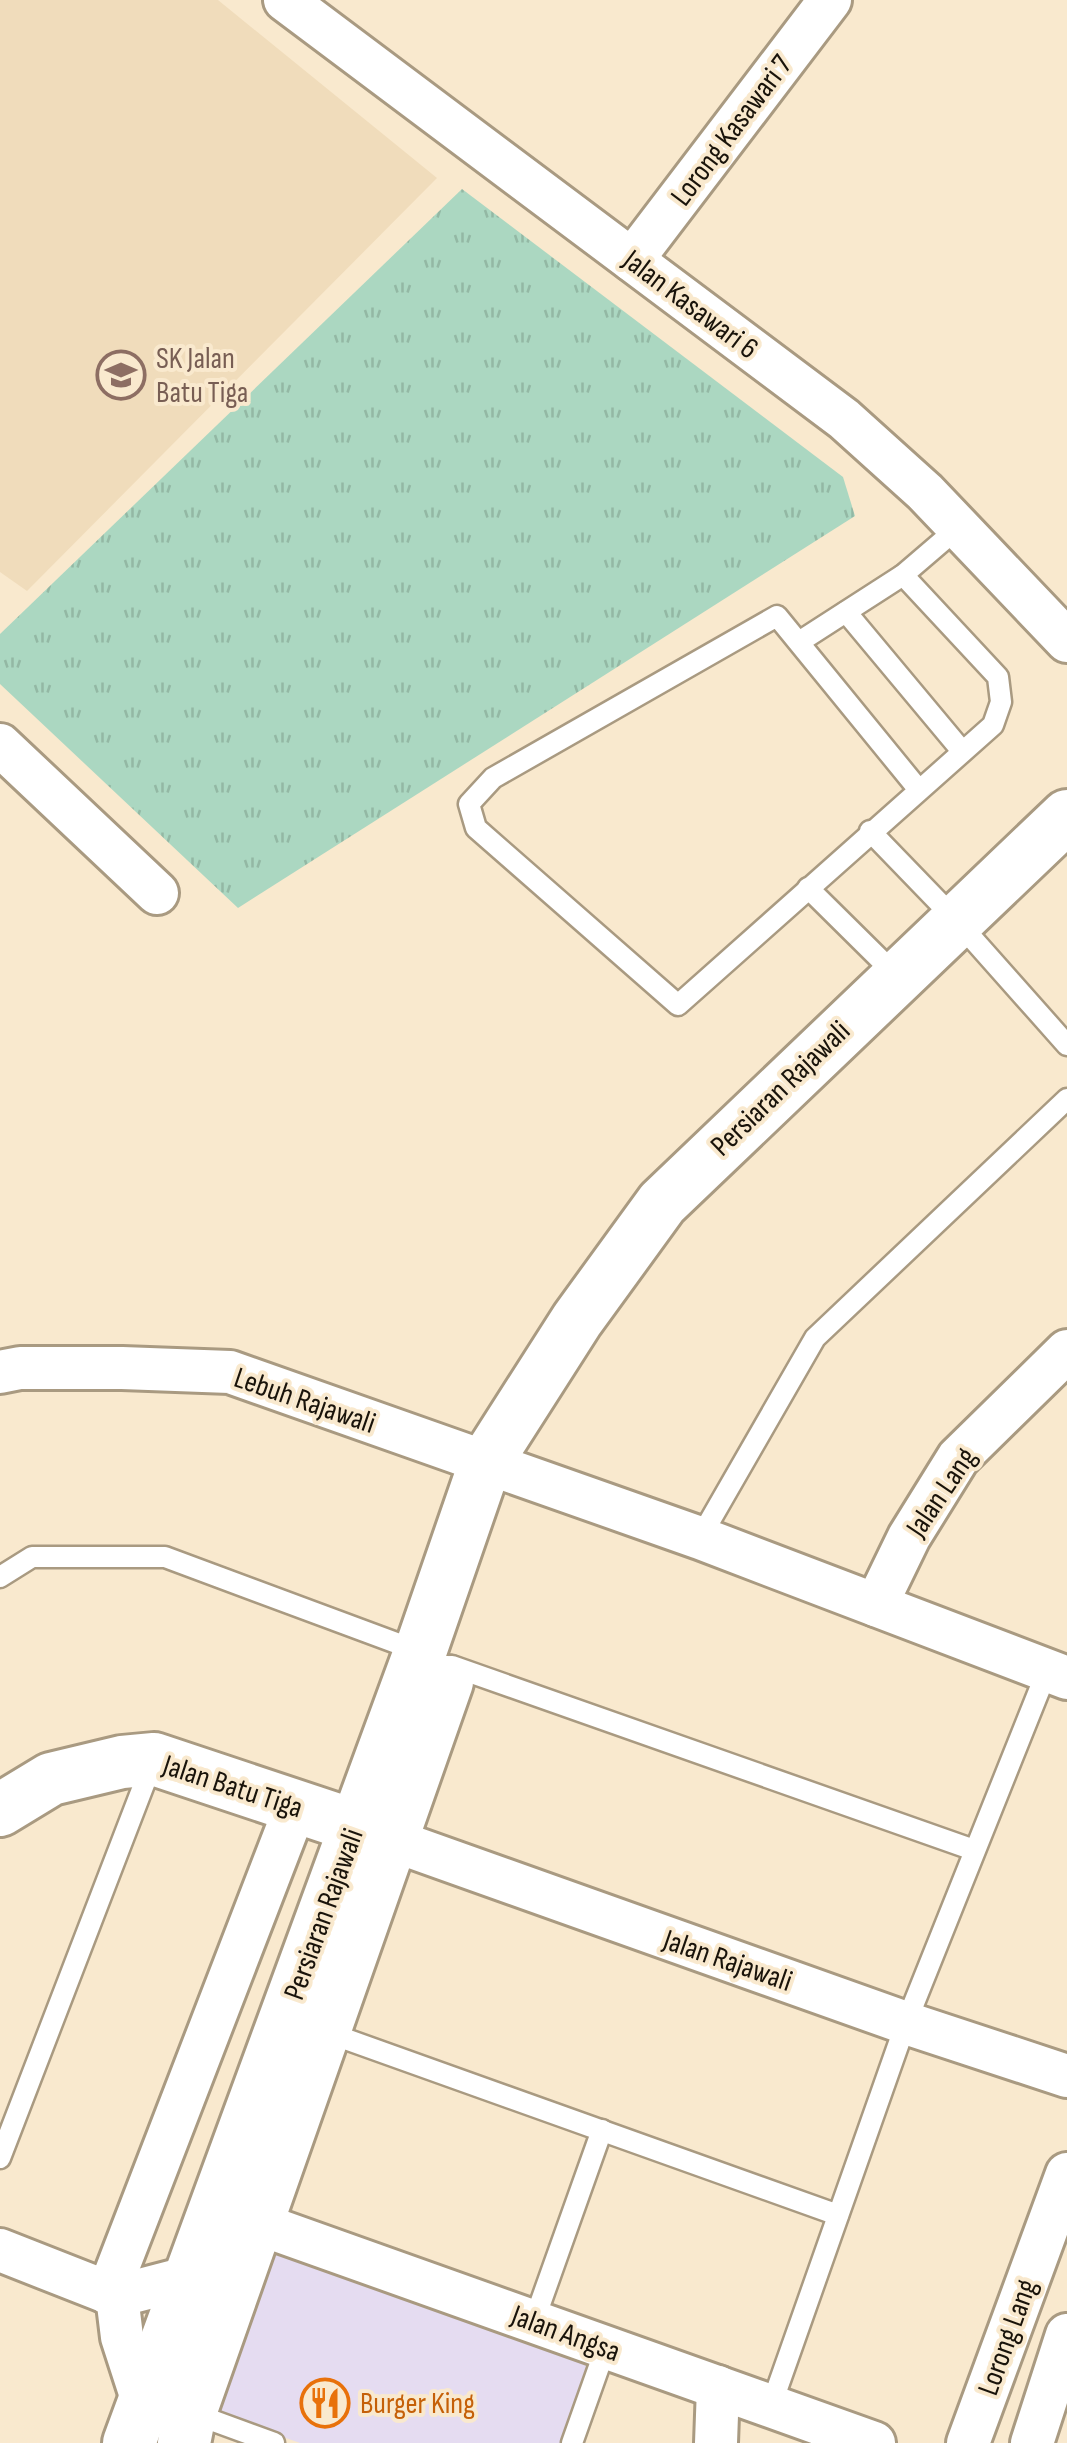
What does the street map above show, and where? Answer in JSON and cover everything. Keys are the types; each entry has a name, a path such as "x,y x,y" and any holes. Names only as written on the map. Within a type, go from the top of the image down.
{"street":[{"name":"Lorong Kasawari 7","path":"632,260 830,0"},
{"name":"Jalan Kasawari 6","path":"313,8 632,260 844,419 959,527 1067,641"},
{"path":"0,745 158,892"},
{"name":"Persiaran Rajawali","path":"161,2425 190,2276 373,1834 532,1394 577,1320 662,1202 1067,816"},
{"name":"Jalan Lang","path":"876,1605 958,1458 1067,1350"},
{"name":"Lebuh Rajawali","path":"0,1372 105,1368 230,1372 700,1538 1057,1675"},
{"name":"Jalan Batu Tiga","path":"0,1810 51,1779 122,1762 154,1759 373,1834"},
{"path":"161,2425 122,2337 113,2294 296,1806"},
{"name":"Persiaran Rajawali","path":"161,2425 257,2222 324,2031 373,1834"},
{"name":"Jalan Rajawali","path":"373,1834 1067,2076"},
{"name":"Lorong Lang","path":"968,2443 1067,2174"},
{"name":"Jalan Angsa","path":"257,2222 874,2443"},
{"path":"0,2250 113,2294 190,2276"},
{"path":"1032,2443 1067,2336"},
{"path":"716,2443 718,2387"}],"lane":[{"path":"799,642 903,575 959,527"},
{"path":"903,575 998,677 1001,702 993,725 920,790 870,831 678,1004 476,828 469,804 493,778 776,616 920,790"},
{"path":"846,612 962,751"},
{"path":"870,831 956,920 1067,1046"},
{"path":"808,888 897,976"},
{"path":"700,1538 815,1338 1067,1099"},
{"path":"0,1577 32,1557 166,1557 436,1659 974,1850"},
{"path":"771,2406 906,2022 974,1850 1057,1675"},
{"path":"0,2158 154,1759"},
{"path":"324,2031 838,2215"},
{"path":"534,2321 602,2130"},
{"path":"572,2443 606,2347"},
{"path":"161,2425 274,2443"}],"shaded area":[{"name":"SK Jalan Batu Tiga","path":"0,0 218,0 437,178 27,591 0,572"},
{"path":"274,2247 590,2356 562,2443 300,2443 215,2413"}],"green space":[{"path":"462,189 843,477 855,516 238,908 0,684 0,634"}],"place":[{"name":"SK Jalan Batu Tiga","path":"121,375"},
{"name":"Burger King","path":"325,2403"}]}
